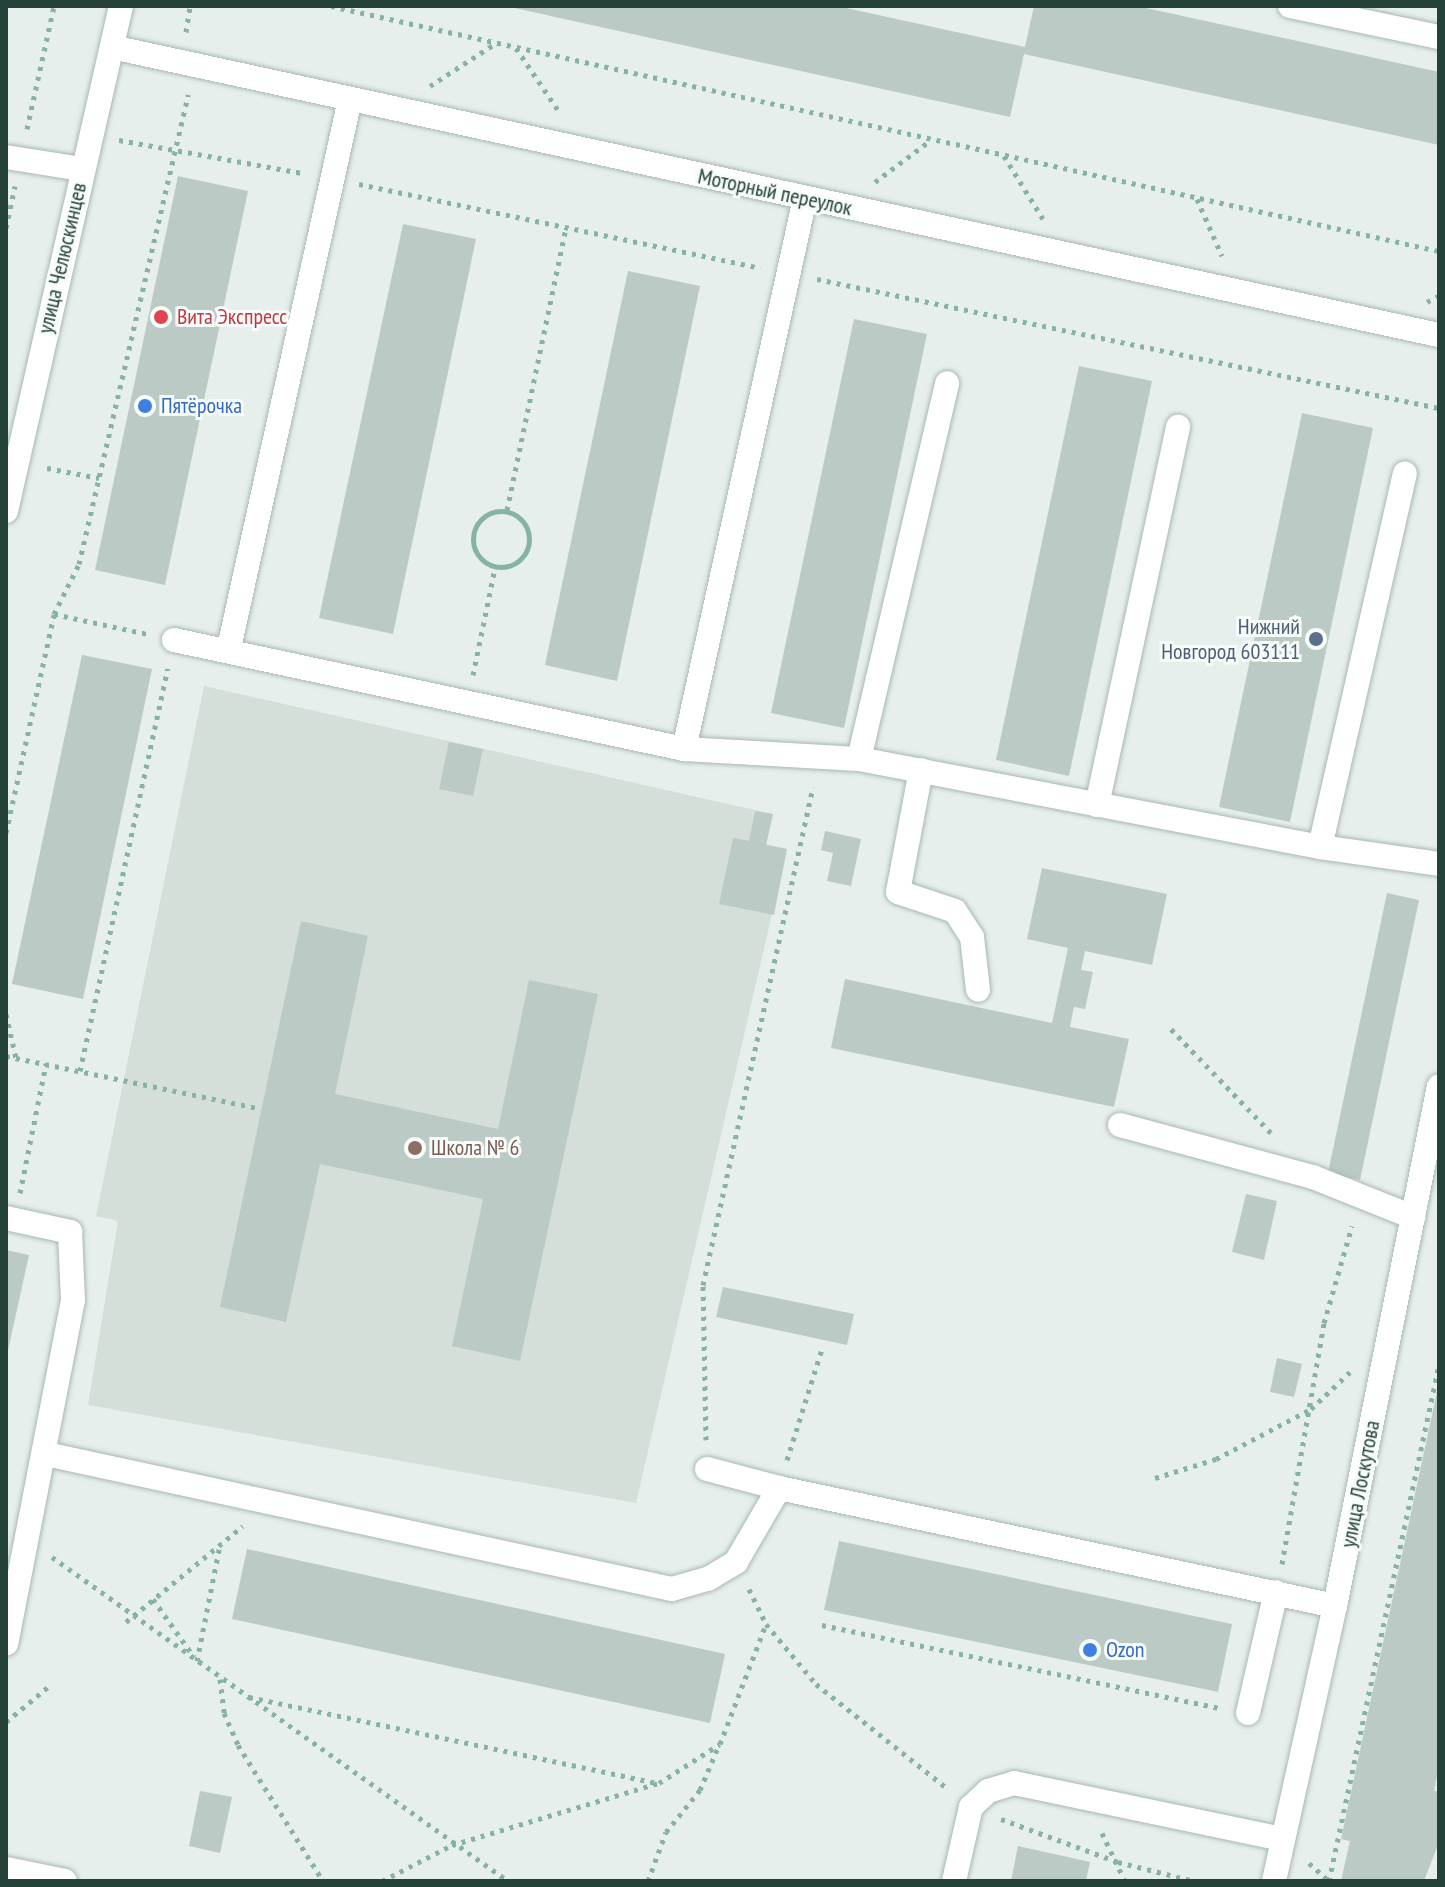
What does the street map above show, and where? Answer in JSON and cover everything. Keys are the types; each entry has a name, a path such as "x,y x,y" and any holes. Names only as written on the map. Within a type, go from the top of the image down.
{"street":[{"name":"улица Челюскинцев","path":"7,505 121,6"},
{"path":"1290,6 1439,37"},
{"name":"Моторный переулок","path":"112,47 1439,335"},
{"path":"229,648 350,99"},
{"path":"13,158 82,169"},
{"path":"684,749 805,198"},
{"path":"859,759 947,383"},
{"path":"1097,805 1178,427"},
{"path":"1320,847 1405,474"},
{"path":"174,640 229,648 684,749 859,759 1320,847 1439,864"},
{"path":"921,770 898,892 955,911 972,937 978,990"},
{"name":"улица Лоскутова","path":"1274,1881 1335,1606 1439,1086"},
{"path":"1120,1125 1313,1177 1413,1217"},
{"path":"6,1644 46,1454 73,1300 70,1232 10,1219"},
{"path":"46,1454 672,1589 708,1579 736,1562 779,1488"},
{"path":"707,1469 779,1488 1335,1606"},
{"path":"1248,1713 1276,1592"},
{"path":"954,1881 971,1807 988,1791 1014,1783 1283,1839"},
{"path":"6,1869 65,1881"}],"path":[{"path":"6,228 13,158 54,6"},
{"path":"6,833 54,614 79,564 187,99 190,6"},
{"path":"331,6 1439,251"},
{"path":"394,108 496,43"},
{"path":"516,47 585,150"},
{"path":"842,206 932,139"},
{"path":"1003,155 1065,254"},
{"path":"1196,198 1237,291"},
{"path":"507,510 566,227"},
{"path":"47,468 99,478"},
{"path":"507,510 527,526 528,551 508,567 495,567 476,552 475,527 483,516 507,510"},
{"path":"468,700 495,567"},
{"path":"54,614 174,640 80,1071"},
{"path":"707,1469 703,1285 820,757"},
{"path":"6,1014 16,1058"},
{"path":"1171,1029 1313,1177"},
{"path":"6,1056 261,1109"},
{"path":"10,1219 46,1064"},
{"path":"1276,1592 1324,1323 1361,1197"},
{"path":"1155,1478 1216,1459 1311,1409 1390,1333"},
{"path":"779,1488 822,1349"},
{"path":"1329,1881 1439,1365"},
{"path":"126,1622 271,1503"},
{"path":"28,1540 452,1845 508,1881"},
{"path":"197,1661 220,1545"},
{"path":"736,1562 766,1624 816,1684 971,1807 1118,1862 1194,1881"},
{"path":"153,1599 197,1661"},
{"path":"648,1881 666,1832 700,1790 766,1624"},
{"path":"822,1625 1248,1713"},
{"path":"219,1678 224,1713 238,1745 323,1881"},
{"path":"6,1722 49,1686"},
{"path":"244,1696 659,1783"},
{"path":"382,1881 452,1845 659,1783 720,1744"},
{"path":"1083,1797 1125,1881"}],"shaded area":[{"name":"Школа № 6","path":"204,686 773,814 766,844 787,849 636,1503 88,1405 118,1221 96,1216"}],"building":[{"path":"837,6 1025,47 1034,6 1137,6 1439,72 1439,145 1024,54 1010,117 510,7"},
{"path":"178,176 248,191 165,585 95,570"},
{"path":"403,224 476,239 393,634 319,618"},
{"path":"628,271 700,286 617,681 545,665"},
{"path":"854,319 927,334 844,728 771,713"},
{"path":"1079,366 1152,381 1069,776 996,760"},
{"path":"1302,413 1373,428 1290,822 1219,807"},
{"path":"82,655 152,669 83,999 12,984"},
{"path":"449,742 483,749 473,796 439,789"},
{"path":"755,811 773,814 766,845 787,849 774,915 719,904 733,838 749,841"},
{"path":"825,831 861,839 851,886 827,881 833,853 821,850"},
{"path":"1042,868 1167,894 1152,965 1085,951 1081,970 1093,972 1085,1009 1074,1007 1070,1027 1129,1039 1114,1107 831,1048 845,979 1052,1023 1068,948 1027,939"},
{"path":"1387,893 1419,900 1360,1180 1328,1173"},
{"path":"301,921 368,936 335,1094 498,1129 529,980 598,994 520,1361 452,1346 483,1199 320,1164 286,1322 220,1307"},
{"path":"1246,1194 1277,1201 1264,1260 1232,1252"},
{"path":"6,1250 29,1255 7,1355 6,1355"},
{"path":"723,1287 854,1314 847,1345 716,1317"},
{"path":"1277,1358 1302,1364 1294,1397 1270,1392"},
{"path":"1438,1387 1439,1766 1434,1791 1439,1792 1439,1842 1424,1881 1341,1881 1350,1841 1341,1839"},
{"path":"839,1541 1232,1624 1218,1692 824,1610"},
{"path":"247,1549 725,1654 710,1723 232,1619"},
{"path":"200,1791 232,1797 220,1853 189,1846"},
{"path":"1018,1846 1090,1862 1086,1881 1011,1881"}],"place":[{"name":"Вита Экспресс","path":"161,317"},
{"name":"Пятёрочка","path":"145,406"},
{"name":"Нижний Новгород 603111","path":"1316,639"},
{"name":"Школа № 6","path":"415,1148"},
{"name":"Ozon","path":"1090,1650"}]}
